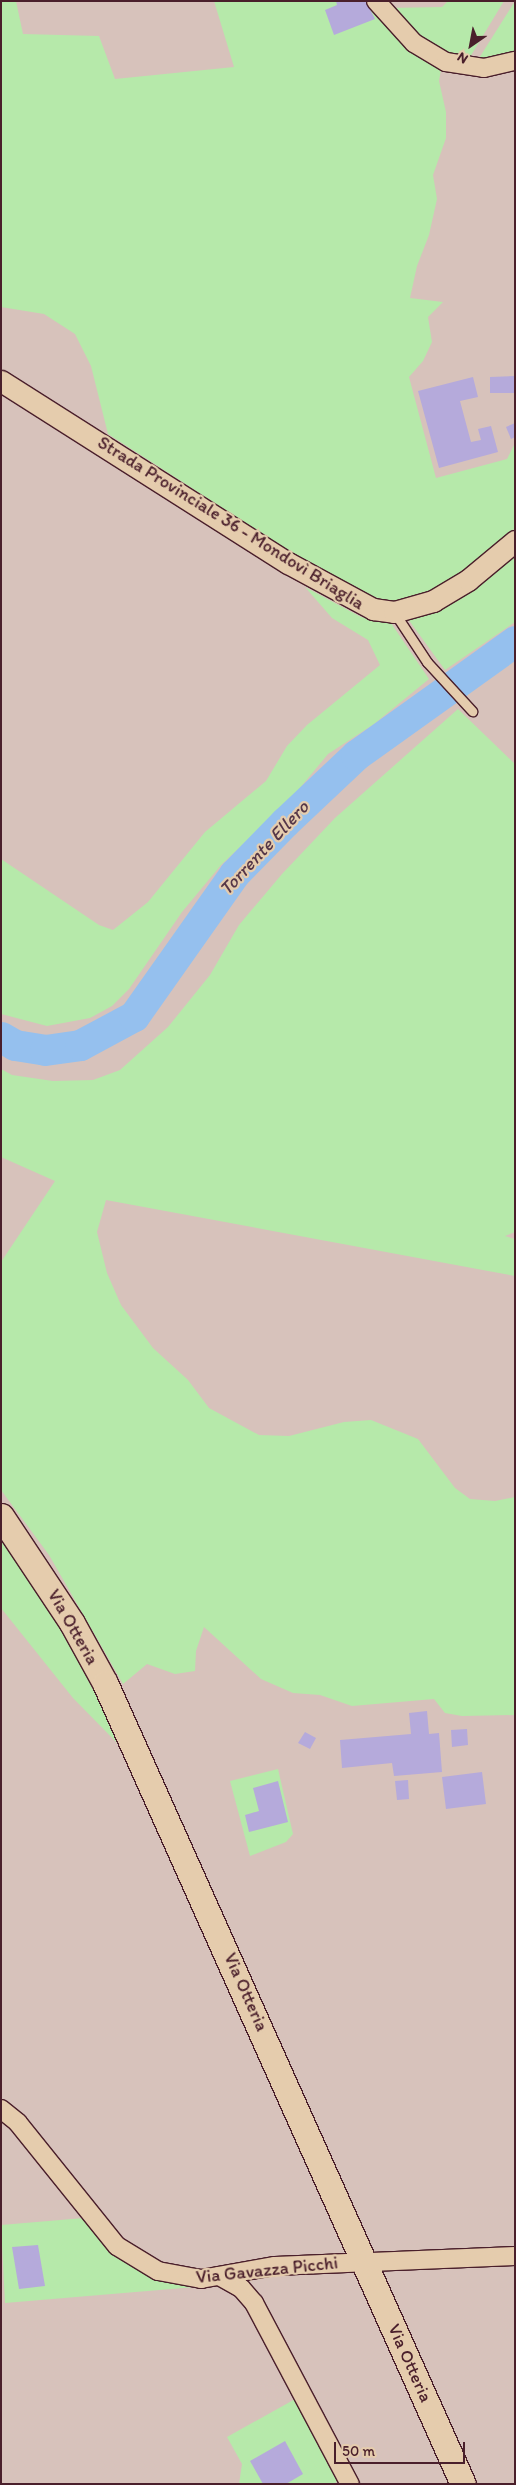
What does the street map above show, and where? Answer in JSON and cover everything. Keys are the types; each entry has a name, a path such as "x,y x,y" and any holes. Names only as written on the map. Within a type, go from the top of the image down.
{"main road":[{"name":"Via Otteria","path":"1,1516 72,1623 105,1683 464,2484"}],"street":[{"path":"376,1 414,42 446,62 484,68 515,61"},
{"name":"Strada Provinciale 36 - Mondovì Briaglia","path":"1,381 346,598 373,610 394,612 442,596 515,541"},
{"name":"Via Gavazza Picchi","path":"1,2109 18,2124 125,2253 151,2268 178,2277 219,2276 275,2266 515,2256"},
{"path":"219,2276 241,2288 254,2303 350,2484"}],"lane":[{"path":"394,612 427,662 472,711"}],"green space":[{"path":"1,1 16,1 23,34 99,36 115,79 234,67 214,1 371,1 442,64 439,81 446,112 446,138 433,175 437,199 429,235 417,266 410,298 443,302 428,317 432,342 423,361 409,377 436,478 507,459 515,443 515,528 474,564 430,592 401,602 386,601 363,593 297,556 108,434 91,366 75,334 44,314 1,307"},
{"path":"448,1 504,1 467,62 428,48 388,8 442,7"},
{"path":"515,1 515,57 476,63"},
{"path":"515,554 515,622 445,670 408,619 454,601"},
{"path":"305,587 361,617 391,623 429,679 374,724 328,754 290,800 221,865 182,912 129,989 112,1006 90,1018 47,1026 1,1014 1,859 99,925 113,930 148,902 205,832 266,781 287,746 307,725 380,665 368,640 332,618"},
{"path":"458,709 515,764 515,1232 505,1236 515,1239 515,1276 106,1200 97,1232 107,1273 121,1305 153,1348 188,1380 209,1408 259,1435 289,1436 344,1422 371,1420 418,1439 455,1488 470,1499 495,1501 515,1497 515,1715 462,1716 445,1713 434,1699 352,1706 320,1695 293,1693 261,1679 204,1627 196,1651 195,1671 175,1674 147,1664 123,1684 49,1555 1,1490 1,1262 55,1181 1,1157 1,1069 12,1075 53,1081 93,1080 120,1070 168,1027 210,975 239,925 282,874 335,818"},
{"path":"1,1534 68,1641 124,1750 73,1698 1,1608"},
{"path":"278,1769 293,1834 286,1842 250,1856 230,1781"},
{"path":"84,2218 151,2275 195,2287 5,2303 1,2225"},
{"path":"297,2398 340,2480 333,2484 239,2484 242,2464 227,2437"}],"building":[{"path":"336,1 366,1 375,19 334,35 325,10 337,5"},
{"path":"515,376 515,393 490,393 490,377"},
{"path":"473,377 478,397 460,401 471,442 481,440 478,429 491,426 498,452 439,468 418,391"},
{"path":"515,423 515,437 511,439 506,427"},
{"path":"427,1711 429,1734 439,1733 442,1772 394,1776 392,1763 342,1768 340,1740 411,1734 409,1713"},
{"path":"467,1729 468,1745 452,1747 451,1730"},
{"path":"305,1732 316,1738 310,1749 298,1743"},
{"path":"482,1772 486,1804 446,1809 442,1777"},
{"path":"408,1780 409,1799 397,1800 395,1781"},
{"path":"278,1781 288,1822 249,1832 245,1815 259,1811 253,1788"},
{"path":"38,2245 45,2286 19,2289 12,2247"},
{"path":"285,2441 303,2474 286,2484 263,2484 250,2461"}],"waterway":[{"name":"Torrente Ellero","path":"1,1037 15,1045 45,1050 80,1045 134,1016 234,874 285,822 356,755 515,641"}]}
